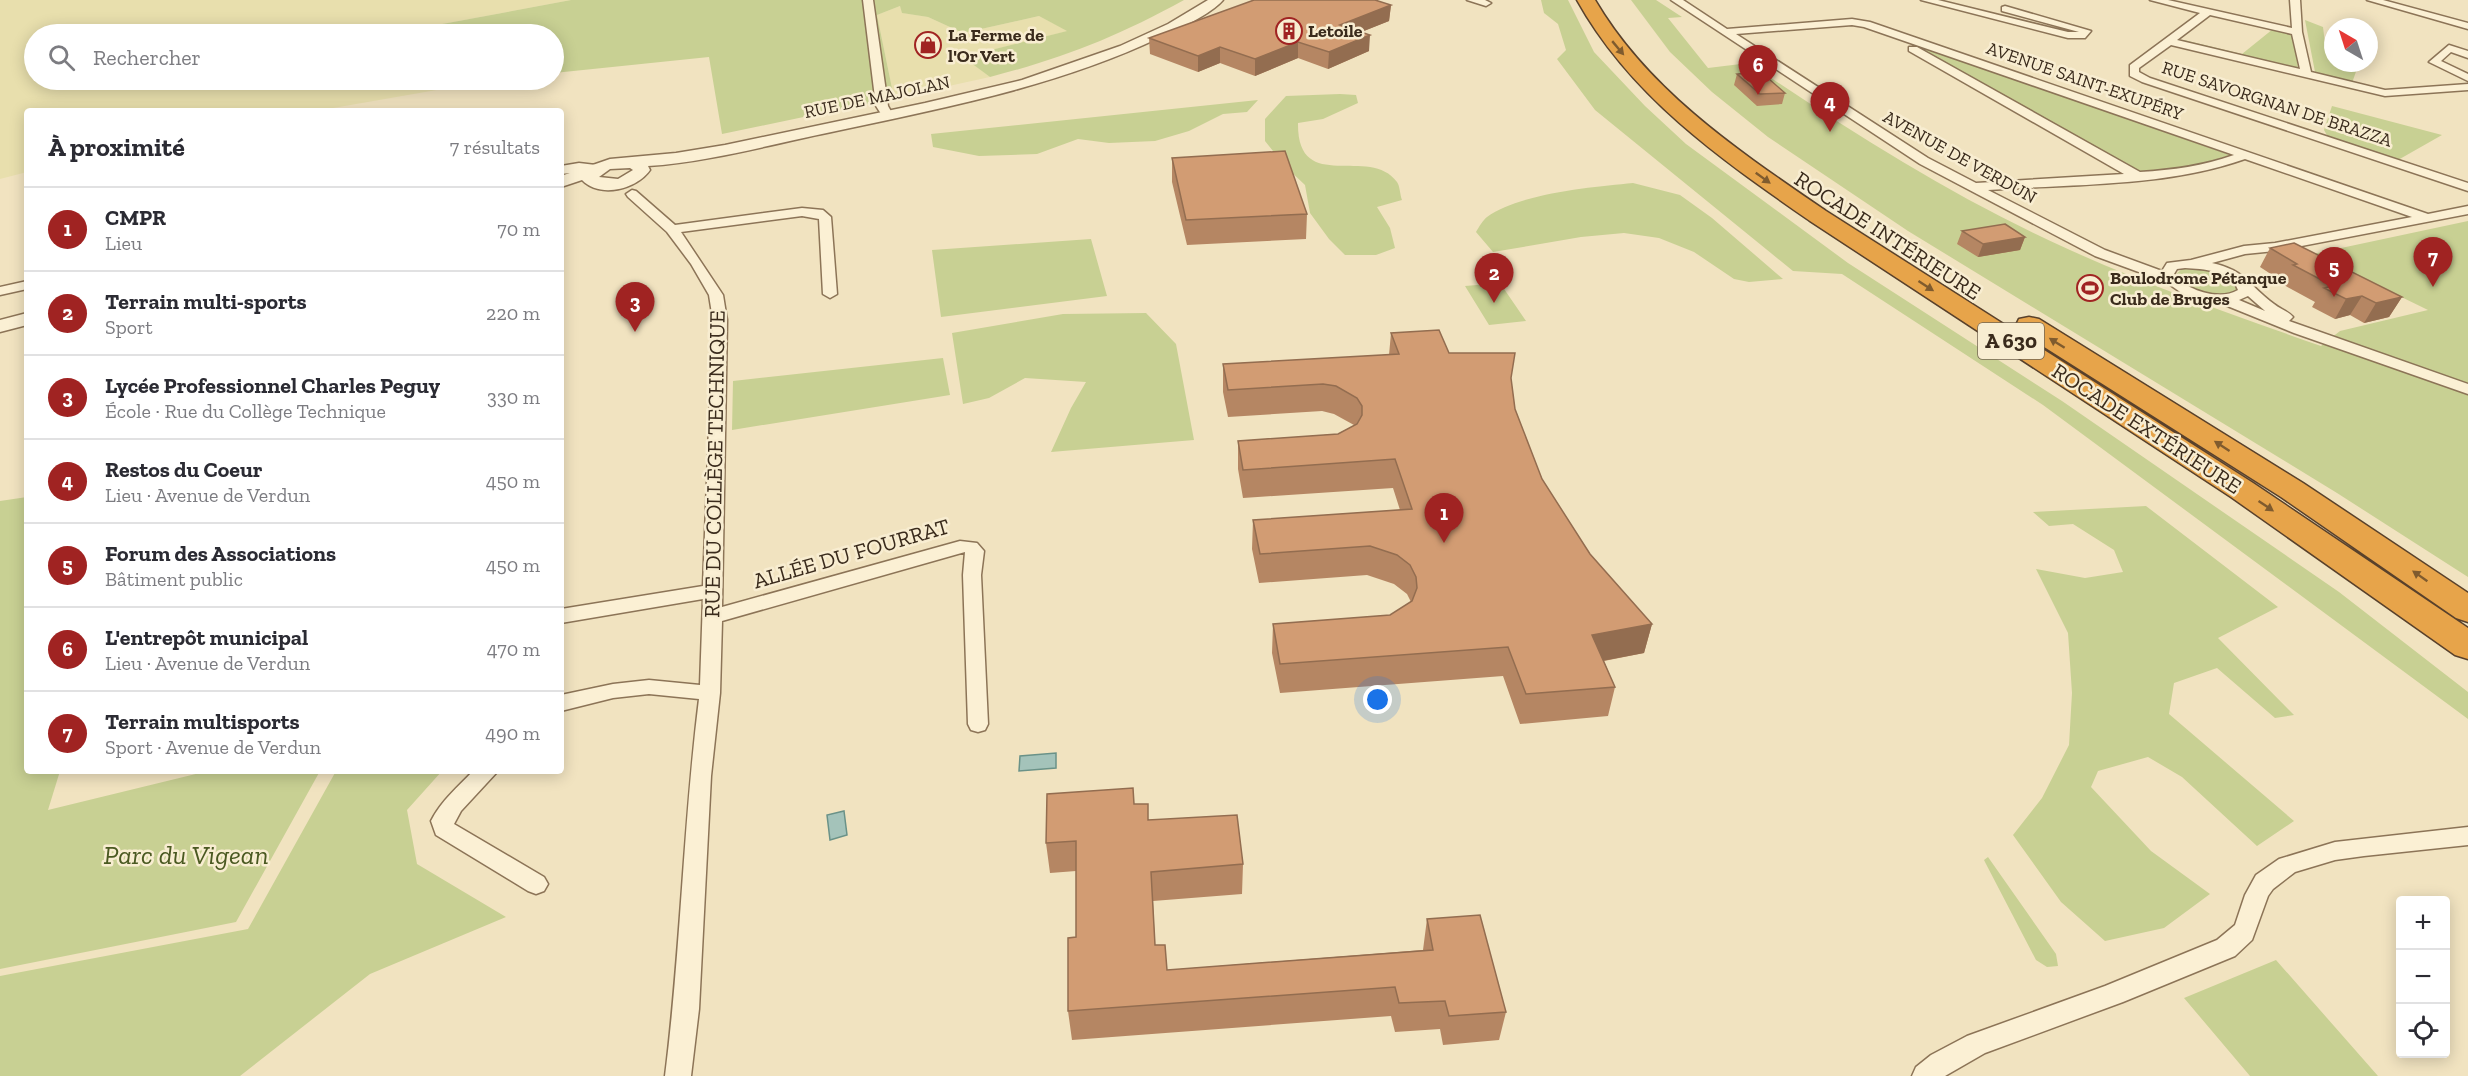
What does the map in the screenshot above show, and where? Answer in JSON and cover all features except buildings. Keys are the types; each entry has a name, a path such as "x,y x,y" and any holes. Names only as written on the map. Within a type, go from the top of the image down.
{"highway":[{"name":"ROCADE EXTÉRIEURE","path":"1586,0 1615,45 1656,90 1723,148 1763,178 1818,216 2242,489 2468,646"},
{"name":"ROCADE INTÉRIEURE","path":"1610,0 1621,20 1653,58 1701,106 1750,144 1875,229 2292,490 2468,610"}],"street":[{"path":"868,0 882,106 887,115"},
{"name":"RUE DE MAJOLAN","path":"673,160 636,181 599,179 610,164 673,160 982,93 1078,66 1150,37 1217,0"},
{"path":"1472,0 1486,3"},
{"name":"AVENUE DE VERDUN","path":"1677,0 1893,142 1971,187 2120,262 2169,279 2192,292 2224,299 2265,317 2330,340"},
{"path":"1926,0 2068,35 2081,36 2086,31 2005,9"},
{"path":"1993,17 2021,0"},
{"path":"2155,0 2297,32"},
{"path":"2295,0 2297,32 2306,74"},
{"path":"2372,0 2468,28 2434,62 2468,78"},
{"name":"RUE SAVORGNAN DE BRAZZA","path":"2208,12 2134,67 2134,74 2146,80 2468,187"},
{"name":"AVENUE SAINT-EXUPÉRY","path":"1725,32 1852,22 1872,26 2425,217"},
{"path":"1872,26 2139,177"},
{"path":"2169,41 2396,94 2468,87"},
{"path":"2449,48 2468,55"},
{"path":"1971,187 2174,174 2214,166 2245,155"},
{"path":"627,162 641,167 636,181"},
{"path":"564,170 579,167 599,179"},
{"path":"564,184 599,179"},
{"name":"RUE DU COLLÈGE TECHNIQUE","path":"636,181 697,263 716,295 720,320 710,693 700,776 686,1009 678,1076"},
{"name":"AVENUE DE VERDUN","path":"2079,241 2126,258 2150,263 2186,264 2244,250 2267,248 2468,210"},
{"path":"672,229 802,212 818,213 825,217 830,294"},
{"name":"AVENUE DE VERDUN","path":"2240,281 2234,266 2244,258 2267,248"},
{"path":"2169,279 2168,270 2186,264 2215,268 2240,281 2269,307 2330,340 2468,389"},
{"path":"2224,299 2242,295 2246,291 2240,281"},
{"path":"0,291 24,286"},
{"path":"0,326 24,320"},
{"name":"ALLÉE DU FOURRAT","path":"711,617 963,545 971,547 975,551 972,575 978,724"},
{"path":"564,616 712,591"},
{"path":"564,703 613,691 649,687 710,693"},
{"path":"484,774 453,805 442,821 444,829 536,884"},
{"path":"1925,1076 1936,1065 1981,1043 2111,995 2226,948 2239,939 2246,928 2257,892 2271,875 2296,861 2323,853 2468,836"}],"shaded area":[{"path":"0,0 571,0 443,24 24,24 24,90 437,90 333,108 24,108 24,173 0,179"},
{"path":"900,6 903,13 928,17 963,33 1039,16 1068,31 964,57 990,77 894,98 877,15"}],"green space":[{"path":"571,0 1184,0 1136,25 1089,45 990,77 963,57 1067,31 1039,16 963,33 928,17 902,13 900,6 877,15 894,98 722,134 709,57 564,72 564,24 442,24"},
{"path":"1541,0 1568,0 1594,52 1645,106 1686,144 1848,263 2062,401 2339,592 2468,692 2468,719 2043,405 1842,274 1793,271 1595,110 1557,59 1566,50 1558,24 1544,13"},
{"path":"1631,0 1656,0 1682,17 1668,18 1708,68 1749,63 1905,164 1986,209 2101,264 2321,346 2340,331 2428,310 2313,254 2468,221 2468,577 2337,493 1908,231 1768,137 1712,92 1670,52"},
{"path":"2305,20 2323,27 2324,72 2356,72 2352,83 2315,72"},
{"path":"2273,29 2294,35 2298,68 2181,42 2184,40 2242,54"},
{"path":"1913,46 1919,46 2230,155 2189,168 2138,172"},
{"path":"1356,95 1358,103 1323,119 1298,123 1301,145 1309,158 1322,164 1370,167 1385,172 1397,182 1402,200 1377,207 1390,228 1395,248 1376,255 1345,255 1329,239 1310,213 1305,185 1285,166 1265,141 1265,119 1286,96"},
{"path":"1258,100 1247,112 1223,114 1189,131 1155,141 1109,143 1078,139 1037,154 979,156 933,147 931,134"},
{"path":"2332,106 2442,135 2398,160 2328,137 2324,130"},
{"path":"1633,183 1680,195 1712,218 1783,279 1749,282 1734,279 1694,252 1659,238 1624,233 1581,237 1493,252 1476,232 1487,217 1518,202 1557,192"},
{"path":"1091,239 1107,296 941,317 932,250"},
{"path":"2182,269 2218,272 2230,278 2237,289 2222,295 2194,290 2179,281 2175,275"},
{"path":"1500,283 1526,321 1489,325 1465,286"},
{"path":"1146,313 1176,344 1194,440 1051,452 1086,382 1025,378 989,398 963,404 952,333 1063,314"},
{"path":"943,358 950,395 732,430 733,381"},
{"name":"Parc du Vigean","path":"24,497 24,774 59,774 48,810 196,774 318,774 236,922 0,969 0,501"},
{"path":"2146,506 2278,607 2218,638 2294,715 2275,718 2217,668 2174,683 2169,714 2294,821 2257,846 2182,777 2148,757 2098,771 2091,787 2151,851 2210,894 2164,928 2105,941 2061,902 2013,835 2042,798 2069,745 2072,693 2068,633 2036,569 2085,578 2123,572 2114,550 2073,524 2049,526 2033,512"},
{"path":"334,774 439,774 407,810 417,864 506,917 370,974 240,1076 0,1076 0,976 248,929"},
{"path":"1988,857 2056,954 2058,966 2047,967 2036,960 1984,860"},
{"path":"2276,960 2378,1076 2250,1076 2184,998"}],"water":[{"path":"1056,753 1056,768 1019,771 1020,756"},
{"path":"844,811 847,835 830,840 827,815"}],"place":[{"name":"Letoile","path":"1289,31"},
{"name":"La Ferme de l'Or Vert","path":"928,45"},
{"name":"L'entrepôt municipal","path":"1758,95"},
{"name":"Restos du Coeur","path":"1830,132"},
{"name":"Terrain multisports","path":"2433,287"},
{"name":"Boulodrome Pétanque Club de Bruges","path":"2090,288"},
{"name":"Forum des Associations","path":"2334,297"},
{"name":"Terrain multi-sports","path":"1494,303"},
{"name":"Lycée Professionnel Charles Peguy","path":"635,332"},
{"name":"CMPR","path":"1444,543"}]}
